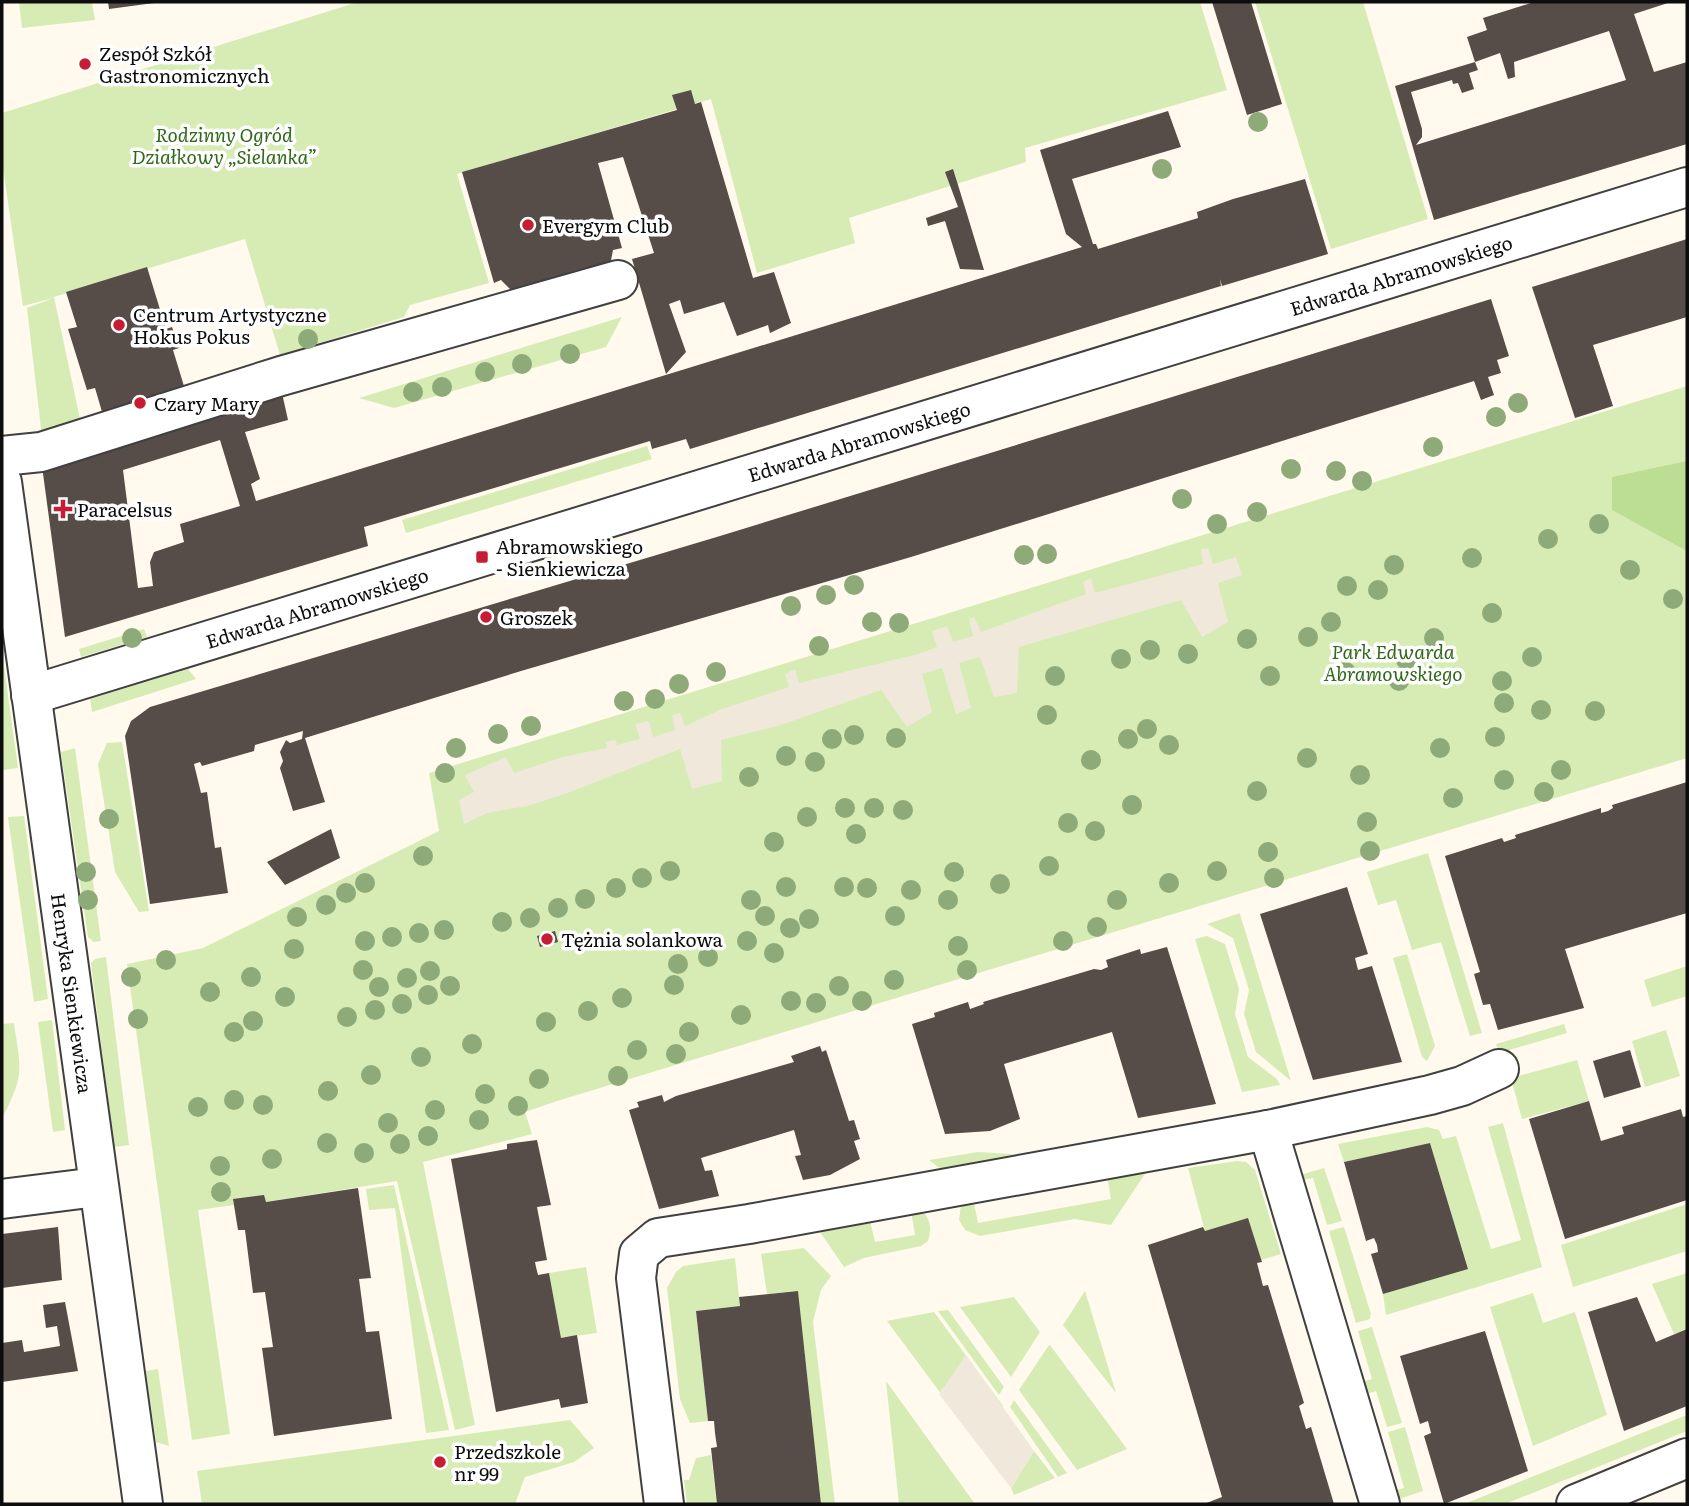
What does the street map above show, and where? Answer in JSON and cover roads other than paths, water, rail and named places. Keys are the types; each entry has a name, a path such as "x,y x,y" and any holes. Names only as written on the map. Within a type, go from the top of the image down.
{"street":[{"name":"Edwarda Abramowskiego","path":"31,695 1687,187"},
{"path":"2,456 41,452 281,376 618,280"},
{"name":"Henryka Sienkiewicza","path":"2,482 12,627 31,695 143,1504"},
{"path":"664,1504 636,1278 639,1254 658,1238 1268,1129 1430,1095 1462,1086 1499,1069"},
{"path":"1268,1129 1380,1504"},
{"path":"2,1199 97,1187"},
{"path":"1576,1504 1687,1458"}],"place":[{"name":"Zespół Szkół Gastronomicznych","path":"85,64"},
{"name":"Evergym Club","path":"528,225"},
{"name":"Centrum Artystyczne Hokus Pokus","path":"119,325"},
{"name":"Czary Mary","path":"140,403"},
{"name":"Paracelsus","path":"63,509"},
{"name":"Abramowskiego - Sienkiewicza","path":"482,557"},
{"name":"Groszek","path":"486,617"},
{"name":"Tężnia solankowa","path":"547,939"},
{"name":"Przedszkole nr 99","path":"440,1462"}],"park label":[{"name":"Rodzinny Ogród Działkowy „Sielanka”","path":"224,145"},
{"name":"Park Edwarda Abramowskiego","path":"1393,662"}]}
